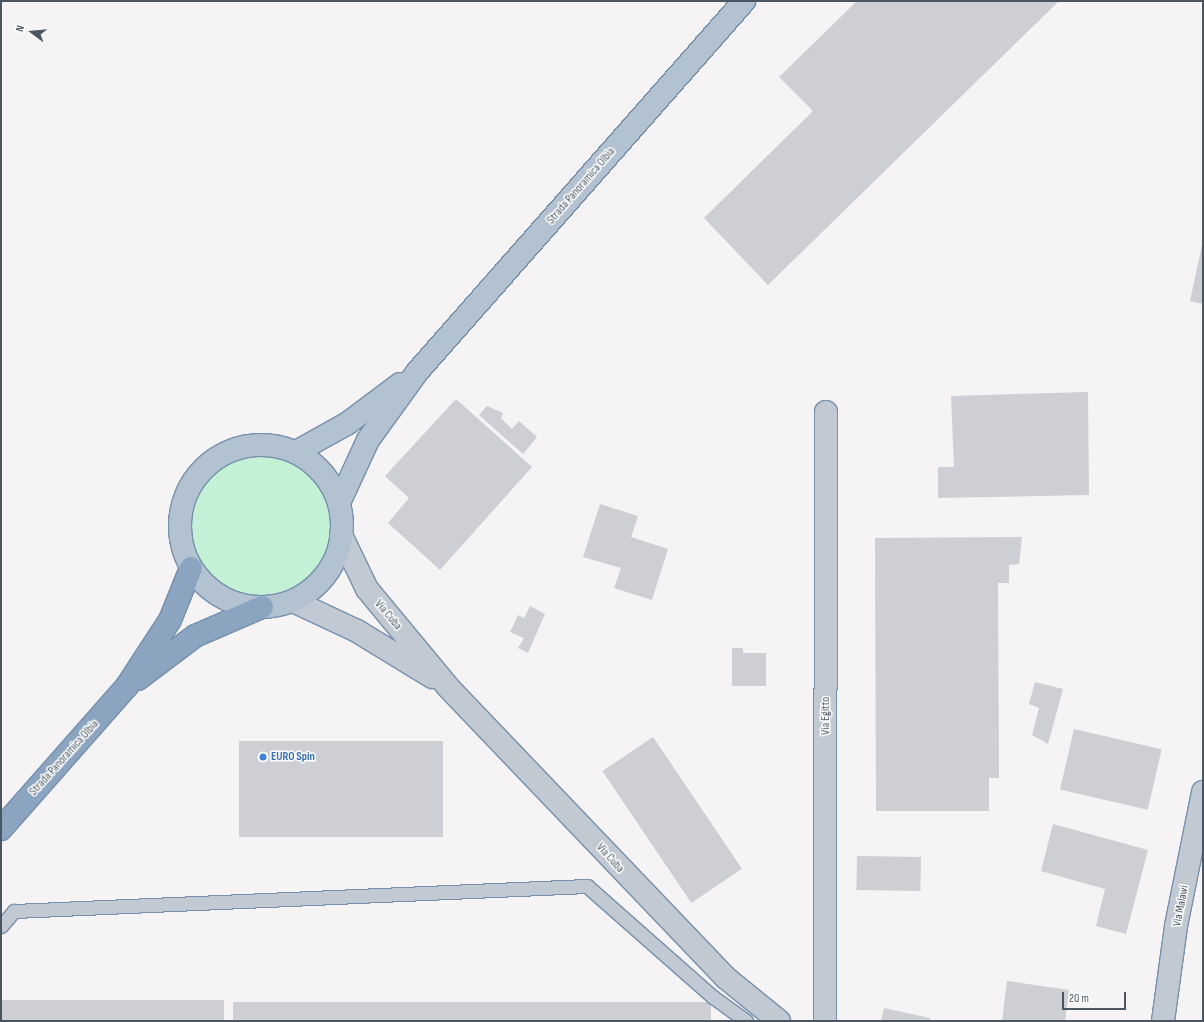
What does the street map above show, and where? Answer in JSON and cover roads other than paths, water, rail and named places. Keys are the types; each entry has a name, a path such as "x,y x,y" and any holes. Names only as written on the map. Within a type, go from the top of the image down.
{"highway":[{"path":"127,686 170,620 191,568"},
{"path":"127,686 195,636 262,607"},
{"name":"Strada Panoramica Olbia","path":"1,829 127,686"}],"main road":[{"name":"Strada Panoramica Olbia","path":"418,371 744,1"},
{"path":"296,452 348,423 418,371"},
{"path":"339,503 368,440 418,371"},
{"path":"271,445 296,452 315,465 330,482 339,503 341,535 326,574 293,601 262,607 228,600 210,589 191,568 182,544 180,518 186,493 200,471 221,455 245,446 271,445"}],"street":[{"name":"Via Egitto","path":"825,1021 826,412"},
{"name":"Via Cuba","path":"341,535 367,589 448,687 720,973 779,1021"},
{"name":"Via Cuba","path":"293,601 357,631 448,687"},
{"name":"Via Malawi","path":"1163,1021 1176,926 1203,792"}],"lane":[{"path":"1,926 14,911 587,886 713,997 746,1021"}],"place":[{"name":"EURO Spin","path":"263,757"}]}
